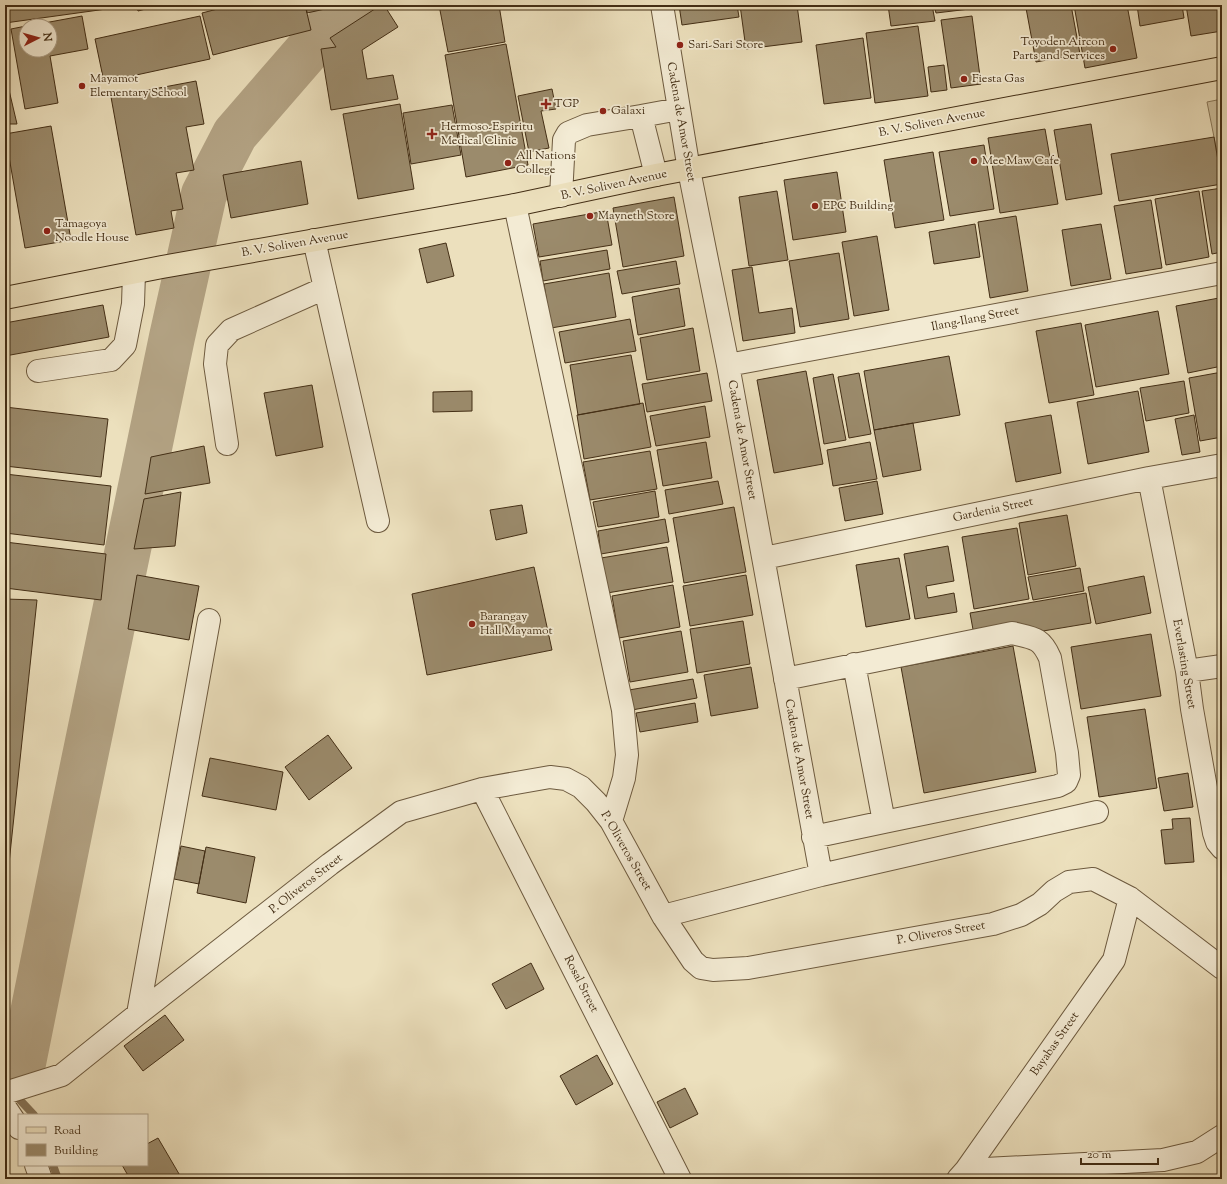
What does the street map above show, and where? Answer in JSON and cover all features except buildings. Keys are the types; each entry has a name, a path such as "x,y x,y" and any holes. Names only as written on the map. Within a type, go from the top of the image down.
{"main road":[{"name":"B. V. Soliven Avenue","path":"5,298 314,240 516,205 656,175 689,170 1222,68"}],"street":[{"name":"Cadena de Amor Street","path":"662,5 689,170 728,365 821,875"},
{"path":"561,196 564,140 568,133 587,125 679,109"},
{"path":"641,116 656,175"},
{"path":"516,205 623,710 627,755 624,778 611,821"},
{"path":"314,240 378,521"},
{"path":"38,371 111,360 124,345 133,304 134,273"},
{"name":"Ilang-Ilang Street","path":"728,365 1222,273"},
{"path":"227,444 215,364 217,345 231,330 325,288"},
{"name":"Gardenia Street","path":"764,558 1149,478 1222,465"},
{"name":"Everlasting Street","path":"1149,478 1187,671 1192,710 1214,833 1217,842 1222,848"},
{"path":"138,1014 209,620"},
{"path":"785,679 1012,633 1040,641 1046,647 1050,658 1067,753 1069,775 1066,782 1058,786 813,837"},
{"path":"854,664 884,822"},
{"path":"1187,671 1222,666"},
{"name":"P. Oliveros Street","path":"6,1098 62,1074 330,864 401,812 482,789 550,777 566,779 581,787 596,802 611,821 663,916 693,961 701,968 713,970 748,968 993,924 1021,915 1040,904 1054,890 1069,882 1093,879 1130,898 1222,968"},
{"name":"Rosal Street","path":"482,789 680,1179"},
{"path":"663,916 821,875 1097,812"},
{"name":"Bayabas Street","path":"962,1175 1114,960 1130,898"},
{"path":"6,1098 18,1126"},
{"path":"962,1175 1163,1160 1197,1152 1222,1136"},
{"path":"36,1166 41,1179"}],"shaded area":[{"path":"1222,99 1222,172 1221,172 1207,102"}],"waterway":[{"path":"21,1073 172,337 204,194 235,134 334,20 363,5"},
{"path":"19,1099 33,1114"},
{"path":"53,1166 58,1179"}],"place":[{"name":"Sari-Sari Store","path":"680,45"},
{"name":"Toyoden Aircon Parts and Services","path":"1113,49"},
{"name":"Fiesta Gas","path":"964,79"},
{"name":"Mayamot Elementary School","path":"82,86"},
{"name":"TGP","path":"546,104"},
{"name":"Galaxi","path":"603,111"},
{"name":"Hermoso-Espiritu Medical Clinic","path":"432,134"},
{"name":"Mee Maw Cafe","path":"974,161"},
{"name":"All Nations College","path":"508,163"},
{"name":"EPC Building","path":"815,206"},
{"name":"Mayneth Store","path":"590,216"},
{"name":"Tamagoya Noodle House","path":"47,231"},
{"name":"Barangay Hall Mayamot","path":"472,624"}]}
